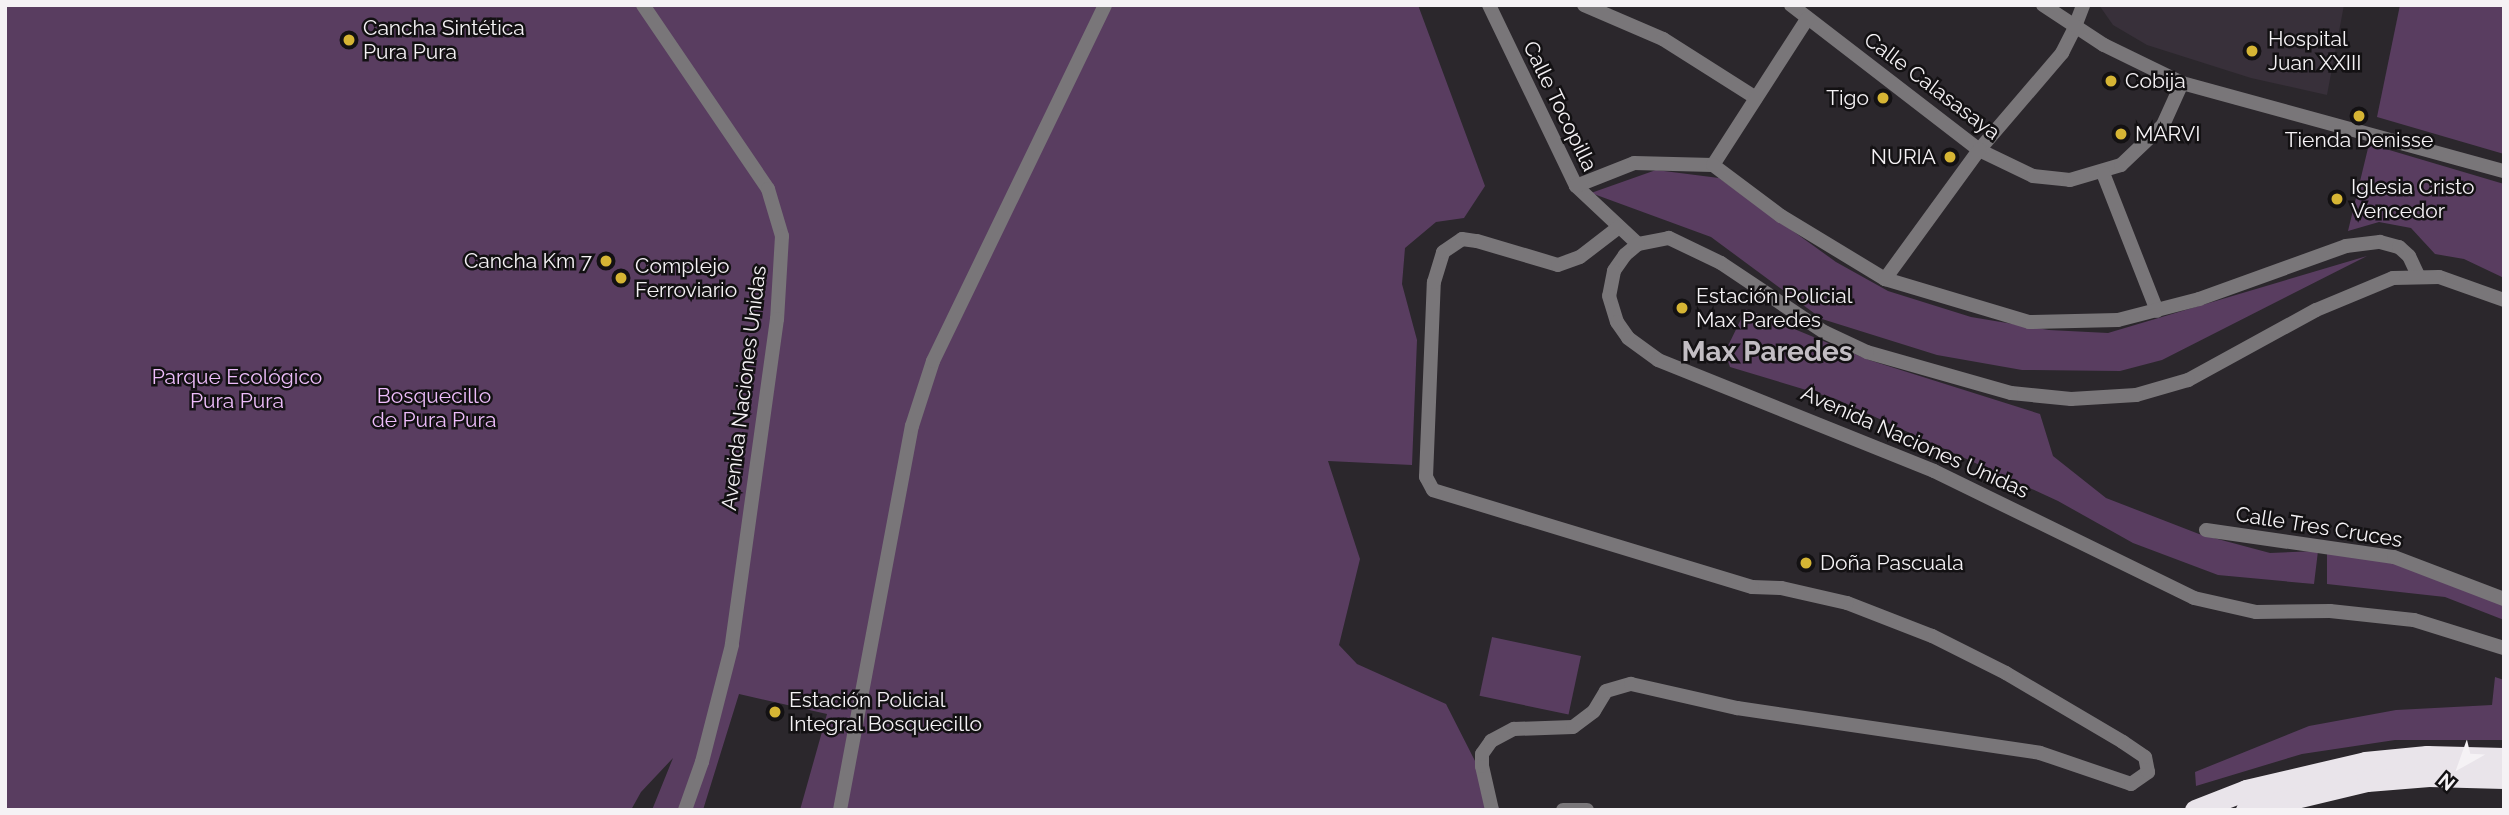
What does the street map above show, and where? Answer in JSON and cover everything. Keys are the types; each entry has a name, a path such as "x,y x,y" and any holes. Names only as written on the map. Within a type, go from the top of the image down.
{"highway":[{"path":"2195,810 2259,786 2365,762 2427,757 2504,758"},
{"path":"2246,810 2367,781 2429,776 2504,778"}],"street":[{"name":"Avenida Naciones Unidas","path":"643,5 768,189 782,236 777,319 732,645 702,762 685,810"},
{"path":"840,810 912,426 929,374 945,332 1105,5"},
{"name":"Calle Tocopilla","path":"1489,5 1576,186 1638,244"},
{"path":"1584,5 1663,39 1756,98"},
{"name":"Calle Calasasaya","path":"1791,5 1979,150 2033,176 2070,180 2103,173 2121,164 2163,125 2182,83"},
{"path":"2043,5 2074,29 2182,83 2504,171"},
{"path":"1885,279 1979,150 2063,53 2083,5"},
{"path":"1713,165 1807,19"},
{"path":"1576,186 1634,163 1713,165 1781,216 1885,279 2029,323 2094,323 2157,311 2346,246 2380,242 2399,247 2409,256 2418,275"},
{"path":"2103,173 2157,311"},
{"path":"1492,810 1482,766 1482,754 1491,741 1514,729 1573,727 1594,711 1606,691 1631,684 1737,708 2040,753 2131,784 2148,772 2145,757 2123,742 2006,673 1932,636 1847,603 1781,588 1752,587 1433,491 1426,477 1434,282 1443,252 1462,239 1558,265 1580,257 1619,227"},
{"path":"1638,244 1669,238 1691,246 1824,332 1867,352 2011,393 2071,399 2136,395 2188,380 2360,289 2418,275 2466,284 2504,300"},
{"name":"Avenida Naciones Unidas","path":"1638,244 1614,271 1609,296 1617,322 1628,338 1658,360 1934,471 2194,598 2256,612 2330,611 2414,620 2504,648"},
{"name":"Calle Tres Cruces","path":"2206,530 2394,557 2504,599"},
{"path":"1563,810 1587,810"}],"shaded area":[{"name":"Hospital Juan XXIII","path":"2099,5 2344,5 2327,95 2251,78 2147,45 2113,25"}],"green space":[{"name":"Bosquecillo de Pura Pura","path":"5,5 1418,5 1485,186 1464,218 1436,222 1405,248 1402,284 1417,340 1412,465 1328,461 1360,559 1339,645 1357,664 1446,704 1500,810 800,810 827,714 739,694 703,810 652,810 673,758 641,792 631,810 5,810"},
{"path":"2400,5 2504,5 2504,154 2377,117"},
{"path":"2369,144 2504,184 2504,278 2464,259 2435,254 2411,228 2379,222 2348,231"},
{"path":"1656,170 1719,178 1836,262 1888,291 1971,317 2049,330 2108,333 2367,256 2162,360 2120,371 2022,370 1937,355 1822,319 1711,237 1591,193"},
{"path":"1746,309 1869,360 2040,414 2053,456 2106,498 2199,534 2270,553 2318,551 2314,584 2218,575 2133,543 2058,501 1836,399 1730,367 1725,352"},
{"path":"2327,545 2504,592 2504,620 2445,597 2327,584"},
{"path":"1492,637 1581,656 1569,715 1480,696"},
{"path":"2495,677 2504,680 2504,740 2395,740 2302,754 2196,786 2195,772 2309,726 2396,710 2492,705"}],"place":[{"name":"Cancha Sintética Pura Pura","path":"349,40"},
{"name":"Hospital Juan XXIII","path":"2252,51"},
{"name":"Cobija","path":"2111,81"},
{"name":"Tigo","path":"1883,98"},
{"name":"Tienda Denisse","path":"2359,116"},
{"name":"MARVI","path":"2121,134"},
{"name":"NURIA","path":"1950,157"},
{"name":"Iglesia Cristo Vencedor","path":"2337,199"},
{"name":"Cancha Km 7","path":"606,261"},
{"name":"Complejo Ferroviario","path":"621,278"},
{"name":"Estación Policial Max Paredes","path":"1682,308"},
{"name":"Doña Pascuala","path":"1806,563"},
{"name":"Estación Policial Integral Bosquecillo","path":"775,712"}],"district":[{"name":"Max Paredes","path":"1767,352"}],"park label":[{"name":"Parque Ecológico Pura Pura","path":"237,389"}]}
